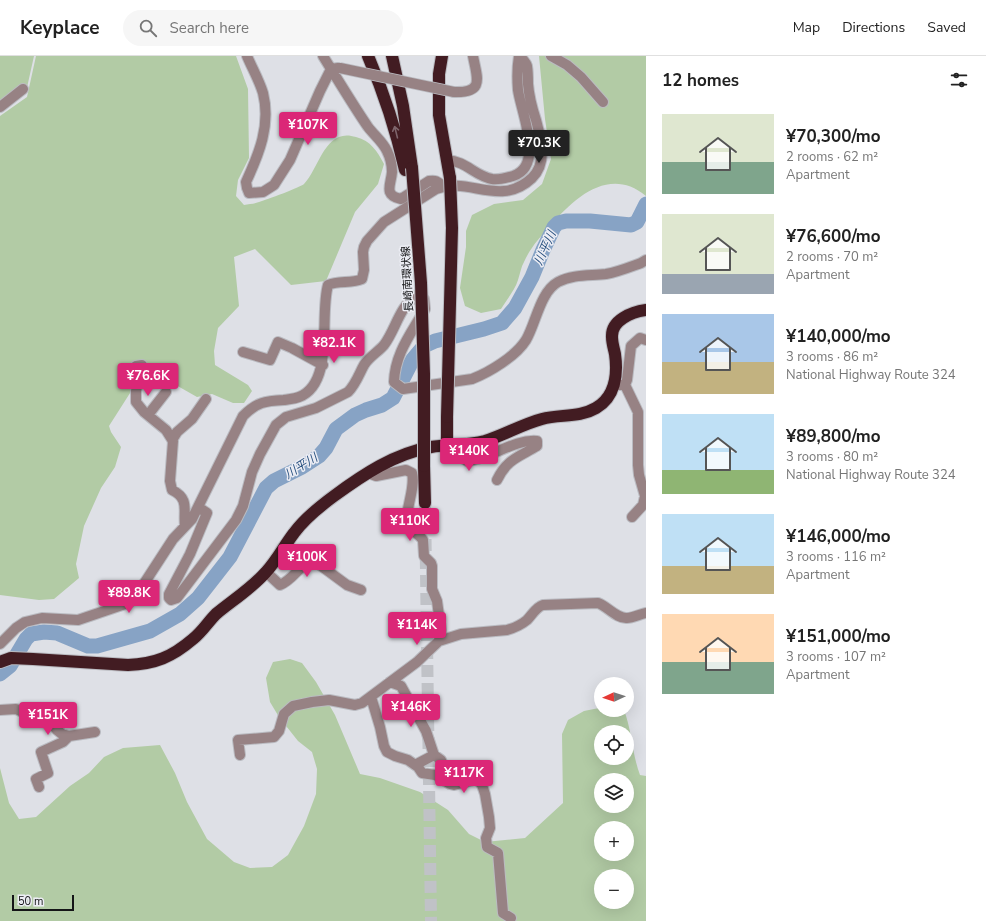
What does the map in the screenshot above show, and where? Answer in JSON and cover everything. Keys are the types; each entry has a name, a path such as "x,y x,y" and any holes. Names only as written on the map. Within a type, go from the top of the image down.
{"highway":[{"path":"368,56 394,124 409,169"},
{"path":"392,56 411,154"},
{"path":"395,56 405,104 411,154 409,169"},
{"path":"438,56 440,123 447,160 446,182 452,228 447,417 451,445"},
{"path":"439,74 442,56"},
{"name":"長崎南環状線","path":"409,169 421,283 424,374 424,503"},
{"path":"0,662 11,658 141,665 164,660 194,639 215,616 266,572 294,533 310,514 381,464 407,453 432,447 485,441 543,418 584,414 597,408 620,385 616,368 612,337 613,332 619,321 638,311 646,310"}],"street":[{"path":"247,56 262,93 266,114 265,131 246,182 249,193 263,192 274,185 290,160 320,91 336,69"},
{"path":"323,56 336,69 368,127 386,150 391,162 392,171 388,188 391,194 401,199 433,180 462,187 496,192 507,192 523,185 534,175 540,166 542,158 540,136 531,103 526,65 519,56"},
{"path":"336,69 454,92 466,92 473,89 476,85 477,79 473,56"},
{"path":"447,160 456,161 481,175 492,179 503,179 522,171 530,157 530,143 518,90 517,71 519,56"},
{"path":"551,56 567,65 603,102"},
{"path":"0,107 23,89"},
{"path":"0,644 16,628 25,622 42,618 78,620 128,603 134,599 172,539 192,519 243,416 251,407 259,403 298,398 307,393 314,383 322,365 325,300 328,285 332,283 357,281 362,279 364,270 364,247 375,231 396,213 446,182"},
{"path":"198,508 207,513 190,554 169,594 169,598 171,600 177,598 236,520 242,506 252,472 276,425 286,417 316,408 348,392 352,388 365,364 384,345 409,300 416,296 421,297 424,299 425,305 399,353 395,369 394,382 403,389 472,379 482,375 501,363 525,341 532,328 540,306 550,290 558,282 571,278 608,274 646,260"},
{"path":"632,517 643,505 645,496 639,475 638,465 638,412 620,385 627,380 631,346 640,338 646,340"},
{"path":"242,352 270,360 278,342 322,365"},
{"path":"123,374 136,366 142,365 136,391 136,399 139,406 166,430 172,440"},
{"path":"148,415 166,392"},
{"path":"185,526 185,504 179,494 172,490 170,481 172,440 177,432 192,419 206,399"},
{"path":"451,445 459,456 467,461 473,461 498,450 530,440 537,441 537,446 519,455 507,464 502,469 497,480"},
{"path":"368,473 376,476 406,470 412,473 412,492 408,525 423,540 424,556 431,563 432,589 436,601 441,630 439,641"},
{"path":"266,572 280,584 291,579 306,563 313,560 347,585 360,590"},
{"path":"240,755 238,740 274,737 280,731 284,714 293,706 329,700 355,705 362,703 371,698 417,662 439,641 461,634 513,629 526,621 540,606 543,605 598,603 604,605 620,617 625,618 646,613"},
{"path":"390,682 401,686 426,731 434,755 441,760 446,773 438,776"},
{"path":"371,698 387,752 408,760 422,773 438,776 450,784 454,785 477,780 482,785 490,828 486,838 487,847 498,853 503,913 511,918"},
{"path":"0,710 16,709 31,716 48,719 57,730 62,734 69,736 95,732"},
{"path":"39,787 36,779 48,773 41,752 63,742 69,736"},
{"path":"415,765 434,755"}],"green space":[{"path":"0,56 34,56 26,92 0,110"},
{"path":"36,56 236,56 248,89 249,158 238,180 236,196 244,205 269,199 304,184 310,177 324,150 330,143 337,138 346,135 356,137 370,144 384,164 378,184 355,212 326,281 291,285 255,249 234,257 239,306 218,328 214,351 215,365 248,385 252,391 244,403 233,403 212,394 197,397 146,368 109,426 111,432 121,447 115,467 101,488 84,526 76,564 79,578 54,599 39,600 0,595 0,116 27,97"},
{"path":"539,56 646,56 646,196 633,187 619,184 606,185 594,189 582,196 560,214 543,233 526,257 515,287 501,309 481,313 465,306 460,288 466,247 466,231 472,215 494,204 523,200 542,184 551,159 545,119"},
{"path":"290,659 302,663 316,682 335,715 360,774 380,778 420,792 448,810 469,834 485,842 525,838 563,803 562,734 568,720 584,711 594,709 594,717 626,717 629,725 594,725 594,765 634,765 634,754 640,775 646,776 646,921 0,921 0,768 9,803 19,819 36,817 70,786 89,773 104,757 123,748 160,745 175,773 187,802 207,839 234,862 250,868 272,867 288,855 304,826 316,794 317,769 312,752 298,741 279,717 270,702 266,678 273,662"}],"waterway":[{"name":"川平川","path":"0,674 10,666 26,639 31,634 44,632 57,633 88,646 97,646 150,631 180,614 198,598 230,557 266,488 274,481 302,467 319,456 326,448 336,429 355,415 382,405 393,398 413,359 424,346 435,341 502,323 515,308 532,277 554,227 558,223 566,221 590,221 631,225 637,222 646,204"}],"tunnel":[{"path":"425,503 431,921"}]}
